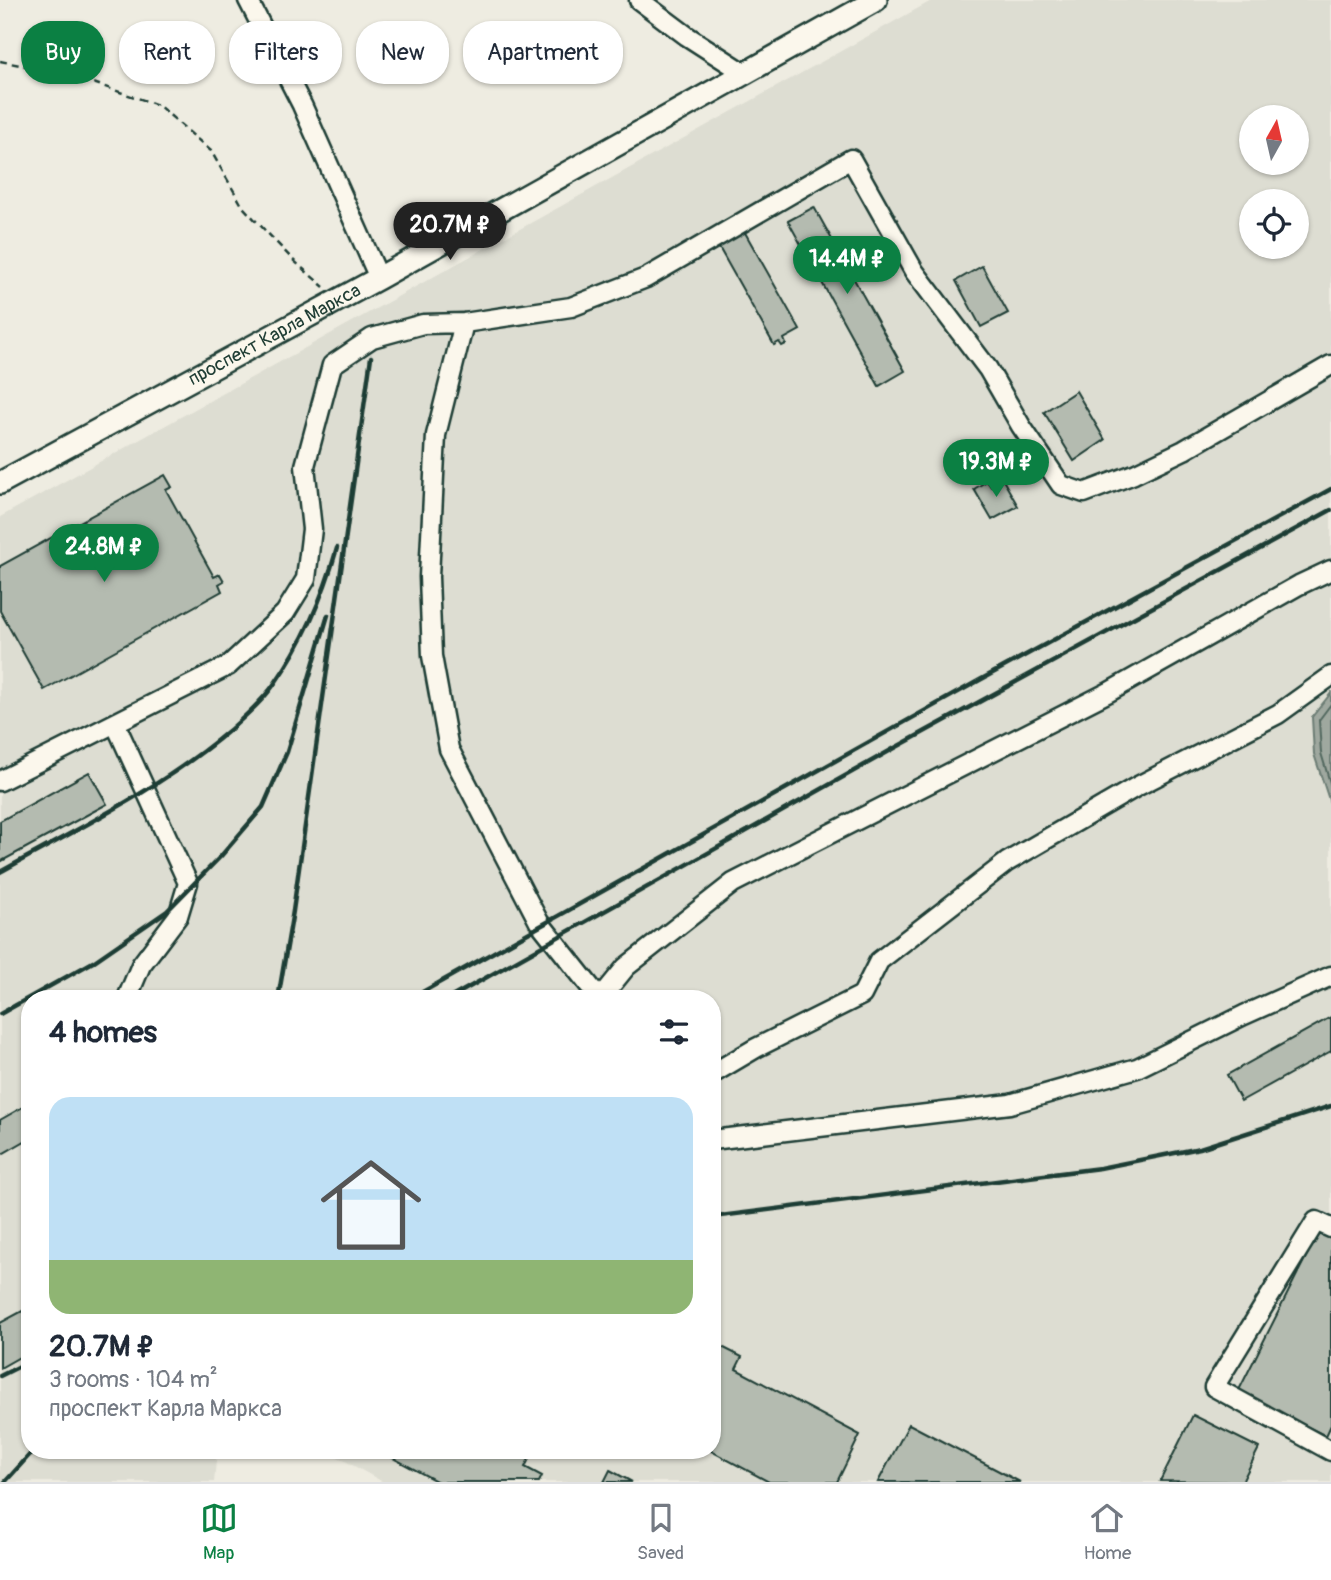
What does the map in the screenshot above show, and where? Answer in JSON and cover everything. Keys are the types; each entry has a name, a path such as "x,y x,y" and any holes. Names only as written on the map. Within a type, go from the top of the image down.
{"main road":[{"name":"проспект Карла Маркса","path":"0,483 379,278 876,0"}],"lane":[{"path":"248,0 302,105 379,278"},
{"path":"639,0 687,36 746,74"},
{"path":"0,781 228,666 285,613 306,579 312,529 306,467 332,365 372,338 423,324 464,323 571,307 646,278 851,159 914,271 988,369 1021,426 1061,485 1084,493 1134,474 1184,450 1331,365"},
{"path":"464,323 436,435 429,577 432,656 449,749 539,922 593,990"},
{"path":"607,990 626,967 733,883 1109,692 1299,585 1331,570"},
{"path":"721,1069 755,1048 862,995 879,961 1007,862 1136,787 1278,714 1331,676"},
{"path":"115,723 188,883 178,916 141,965 131,990"},
{"path":"721,1138 1010,1104 1137,1068 1331,976"},
{"path":"1331,1228 1317,1221 1214,1387 1331,1451"}],"path":[{"path":"0,61 70,75 158,105 211,151 243,207 293,260 338,299"}],"shaded area":[{"path":"933,0 1331,0 1331,1482 383,1482 341,1459 721,1459 721,990 21,990 21,1459 216,1459 214,1482 0,1482 0,517"}],"water":[{"path":"1331,693 1331,806 1314,754 1312,717"}],"building":[{"path":"814,207 905,371 879,386 788,221"},
{"path":"743,229 800,330 784,339 786,344 782,346 779,342 774,345 717,244"},
{"path":"982,266 1008,313 981,327 956,281"},
{"path":"1076,391 1105,440 1074,461 1044,412"},
{"path":"165,475 172,487 166,490 214,577 220,574 224,581 219,584 222,591 44,690 0,611 0,566"},
{"path":"1003,480 1018,506 992,520 974,489 987,481 991,487"},
{"path":"89,772 107,804 0,862 0,821"},
{"path":"1331,1017 1331,1051 1241,1101 1227,1075"},
{"path":"21,1108 21,1143 2,1154 0,1150 0,1120"},
{"path":"1320,1229 1331,1234 1331,1425 1326,1436 1238,1392"},
{"path":"21,1312 21,1356 0,1368 0,1323"},
{"path":"721,1346 742,1357 736,1369 860,1435 837,1482 769,1482 721,1456"},
{"path":"1193,1415 1259,1448 1242,1482 1160,1481"},
{"path":"909,1424 1020,1482 878,1482"},
{"path":"395,1459 529,1459 525,1467 542,1476 539,1482 438,1482"},
{"path":"610,1470 632,1482 604,1482"}],"railway":[{"path":"280,990 371,357"},
{"path":"426,990 978,681 1331,489"},
{"path":"464,990 893,749 1331,510"},
{"path":"0,872 148,789 205,750 254,708 275,683 303,635 326,583 337,548"},
{"path":"43,990 93,962 167,911 221,856 263,807 287,752 328,615"},
{"path":"0,1014 21,1002"},
{"path":"721,1216 1100,1168 1200,1148 1331,1106"},
{"path":"0,1376 21,1366"},
{"path":"5,1482 26,1459"}]}
